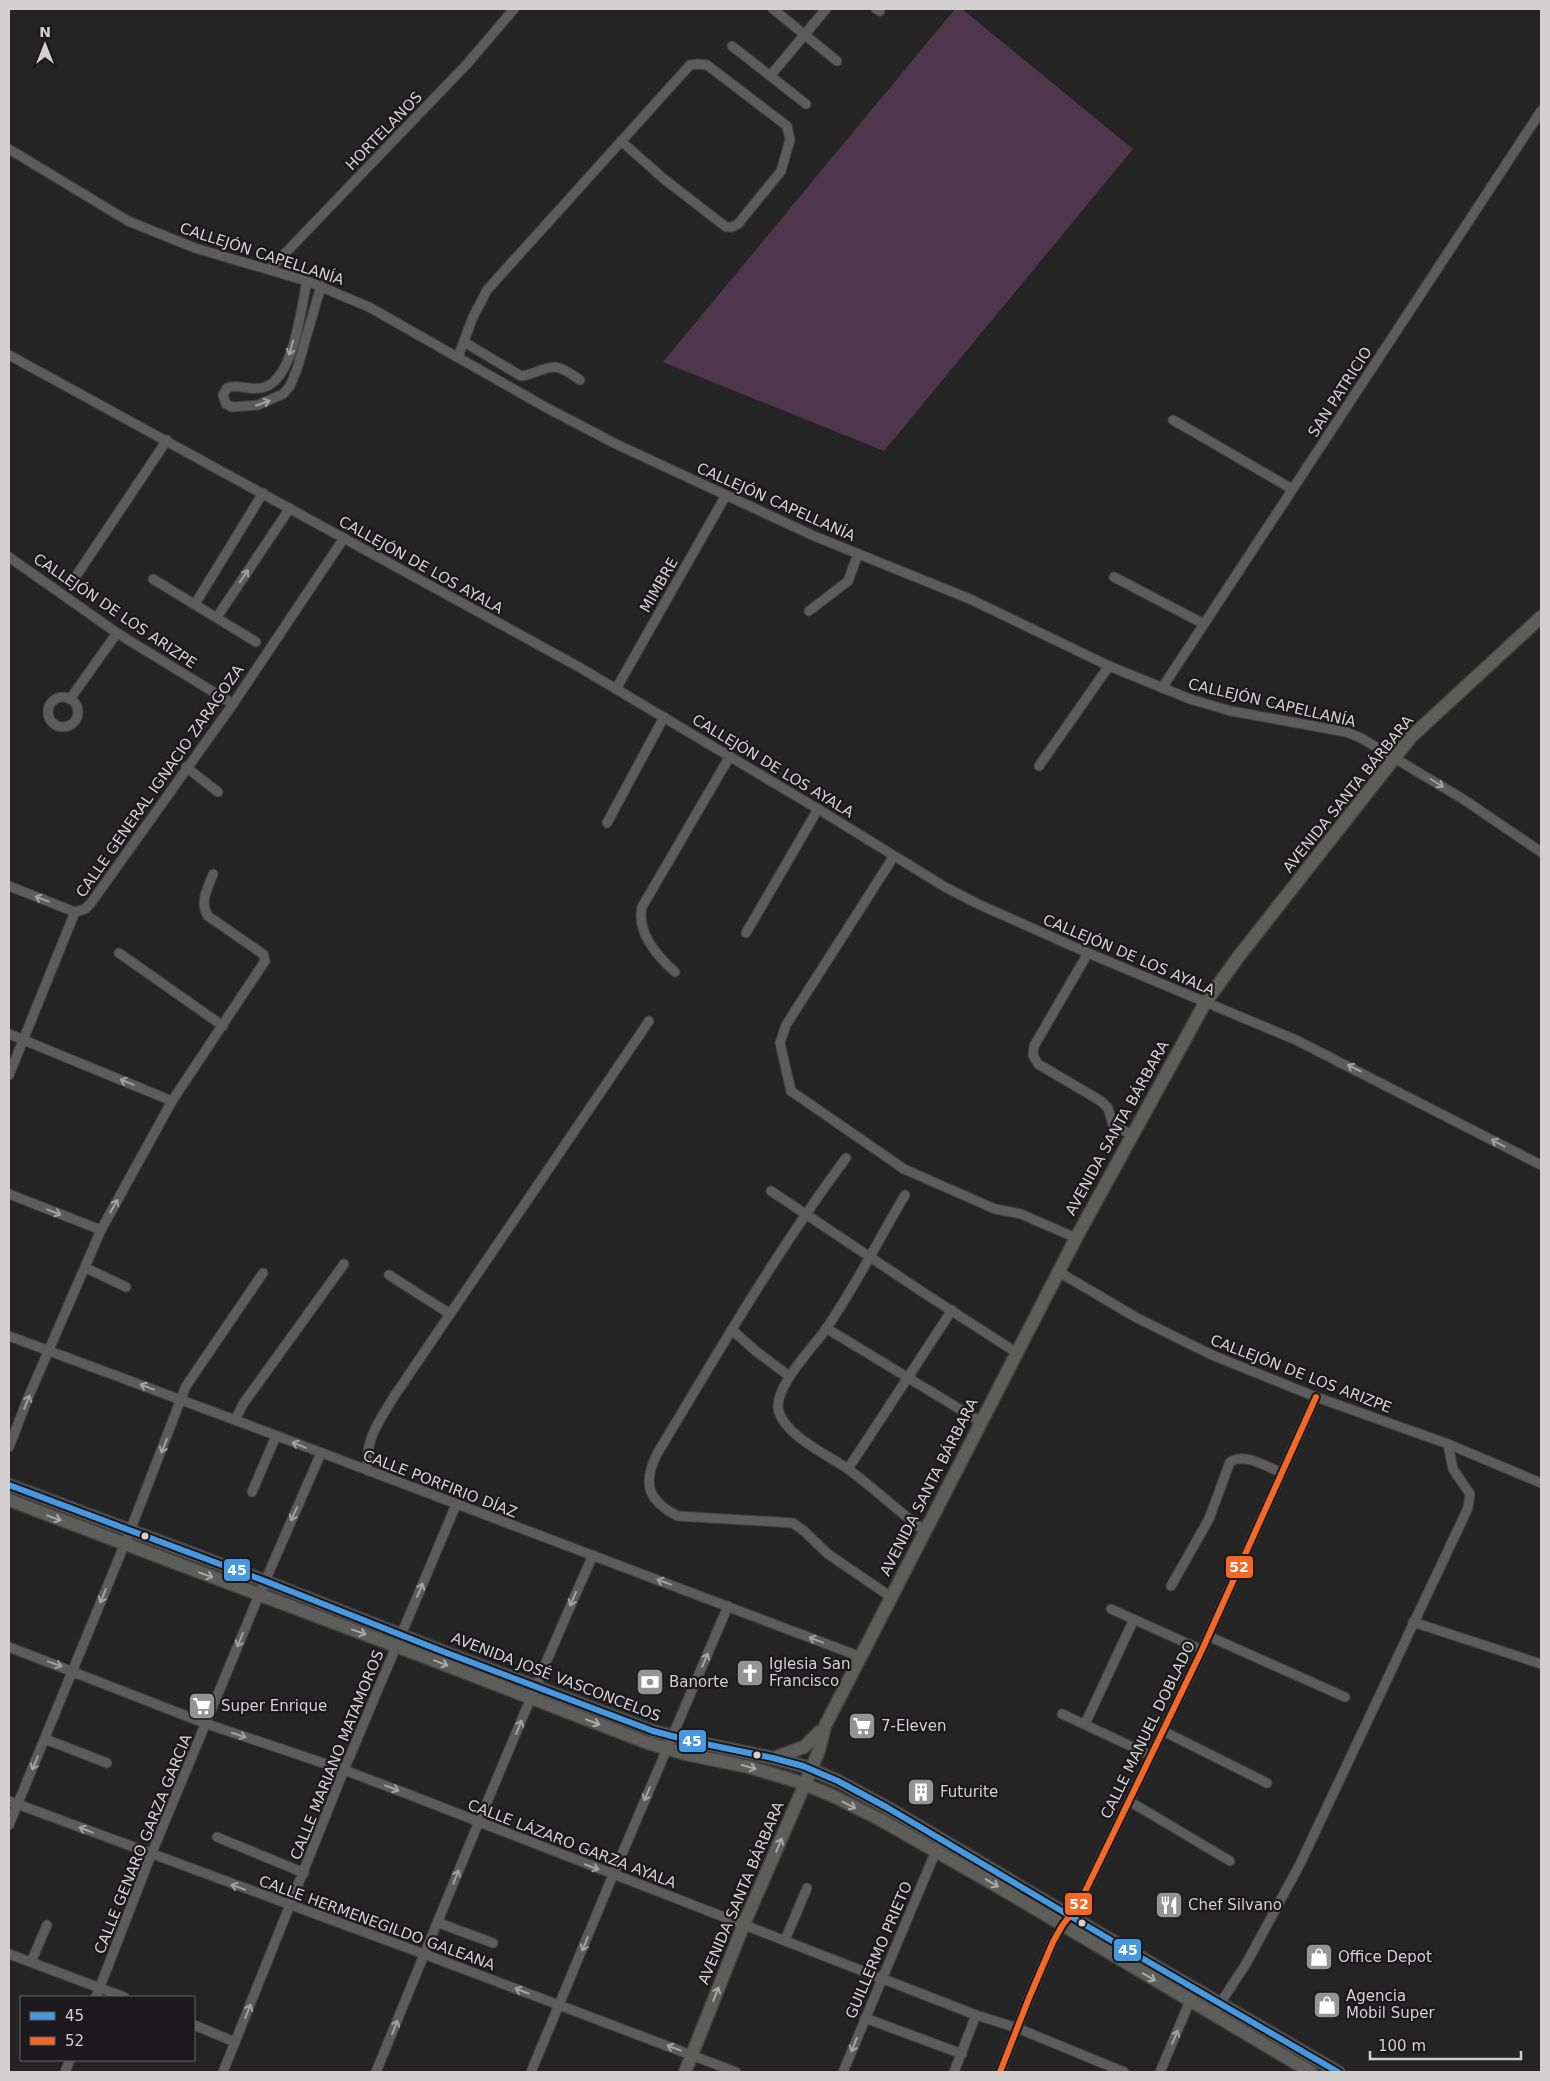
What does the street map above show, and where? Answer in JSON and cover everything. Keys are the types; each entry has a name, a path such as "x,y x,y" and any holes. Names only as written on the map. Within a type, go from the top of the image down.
{"main road":[{"name":"AVENIDA SANTA BÁRBARA","path":"684,2072 800,1783 807,1768 820,1750 822,1729 861,1657 1076,1238 1205,1003 1239,956 1411,737 1541,617"},
{"name":"AVENIDA JOSÉ VASCONCELOS","path":"9,1485 265,1581 530,1698 800,1783 938,1845"},
{"name":"AVENIDA JOSÉ VASCONCELOS","path":"9,1500 124,1545 259,1594 535,1686 669,1743 773,1758 807,1768 838,1781 888,1808 938,1845 1066,1921 1190,2002 1311,2072"},
{"path":"773,1758 804,1747 822,1729"},
{"name":"AVENIDA JOSÉ VASCONCELOS","path":"1066,1921 1220,2003 1338,2072"}],"street":[{"name":"HORTELANOS","path":"270,269 467,64 514,9"},
{"path":"773,9 838,61"},
{"path":"771,75 826,9"},
{"path":"732,46 806,104"},
{"path":"458,357 473,317 487,290 622,141 690,66 697,64 707,65 788,126 790,140 781,171 738,224 732,227 726,227 710,215 664,179 622,141"},
{"name":"SAN PATRICIO","path":"1162,688 1541,111"},
{"name":"CALLEJÓN CAPELLANÍA","path":"9,149 128,221 194,248 307,281 369,307 616,444 858,554 970,599 1109,666 1190,699 1231,711 1346,732 1396,757 1470,803 1541,852"},
{"path":"307,281 289,355 279,378 268,386 256,390 234,386 227,388 223,395 226,404 232,407 258,405 283,394 294,378 321,286"},
{"path":"299,318 310,322"},
{"path":"464,342 521,376 554,367 580,380"},
{"name":"CALLEJÓN DE LOS AYALA","path":"9,355 529,639 978,904 1324,1053 1541,1165"},
{"path":"1173,420 1292,488"},
{"path":"76,576 167,440"},
{"path":"195,604 264,493"},
{"name":"MIMBRE","path":"616,689 726,494"},
{"path":"216,617 290,508"},
{"name":"CALLE GENERAL IGNACIO ZARAGOZA","path":"9,1075 75,912 85,909 91,903 186,767 233,704 344,538"},
{"path":"809,611 848,581 858,554"},
{"name":"CALLEJÓN DE LOS ARIZPE","path":"9,557 117,633 233,704"},
{"path":"1114,577 1204,624"},
{"path":"153,579 256,642"},
{"path":"70,699 117,633"},
{"path":"1039,766 1109,666"},
{"path":"607,823 664,717"},
{"path":"675,972 661,960 650,944 641,917 642,907 730,756"},
{"path":"186,767 218,792"},
{"path":"746,933 818,809"},
{"path":"894,856 786,1025 780,1043 791,1091 904,1170 995,1210 1021,1214 1076,1238"},
{"path":"9,1447 101,1230 172,1101 266,958 206,913 204,900 213,874"},
{"path":"9,886 75,912"},
{"path":"119,952 223,1026"},
{"path":"1088,953 1034,1046 1033,1056 1038,1064 1101,1101 1108,1108 1114,1125 1132,1135"},
{"path":"368,1471 367,1448 380,1420 649,1021"},
{"path":"9,1034 172,1101"},
{"path":"846,1158 805,1213 732,1330 657,1454 650,1468 648,1479 650,1491 657,1502 667,1511 678,1516 793,1523 828,1554 891,1597"},
{"path":"771,1191 1017,1353"},
{"path":"9,1194 101,1230"},
{"path":"905,1195 826,1328 789,1376 778,1400 778,1408 782,1420 794,1432 848,1469 925,1531"},
{"path":"235,1420 243,1404 344,1264"},
{"path":"86,1268 126,1287"},
{"name":"CALLEJÓN DE LOS ARIZPE","path":"1059,1272 1166,1334 1316,1397 1448,1444 1541,1483"},
{"path":"9,1825 13,1803 45,1739 130,1531 186,1386 263,1273"},
{"path":"389,1275 450,1314"},
{"path":"848,1469 952,1310"},
{"path":"826,1328 907,1379 981,1422"},
{"path":"732,1330 789,1376"},
{"name":"CALLE PORFIRIO DÍAZ","path":"9,1336 861,1657"},
{"name":"CALLE MANUEL DOBLADO","path":"1000,2072 1032,1990 1066,1921 1080,1902 1150,1755 1163,1732 1316,1397"},
{"path":"252,1492 276,1436"},
{"path":"1213,2015 1246,1964 1300,1864 1470,1503 1468,1490 1453,1469 1448,1444"},
{"name":"CALLE GENARO GARZA GARCIA","path":"96,1996 151,1855 207,1724 259,1594 321,1454"},
{"path":"1171,1586 1209,1519 1230,1462 1237,1459 1248,1459 1282,1473"},
{"name":"CALLE MARIANO MATAMOROS","path":"223,2072 344,1770 456,1505"},
{"path":"376,2072 439,1922 477,1822 593,1555"},
{"path":"531,2072 728,1606"},
{"path":"1111,1609 1202,1650"},
{"path":"1085,1724 1134,1619"},
{"path":"1413,1622 1541,1664"},
{"path":"1208,1636 1345,1697"},
{"name":"CALLE LÁZARO GARZA AYALA","path":"9,1647 207,1724 344,1770 976,2015 1017,2028 1124,2072"},
{"path":"1062,1714 1150,1755"},
{"path":"1163,1732 1267,1784"},
{"path":"45,1739 107,1762"},
{"path":"1129,1801 1230,1861"},
{"name":"CALLE HERMENEGILDO GALEANA","path":"13,1803 424,1954 736,2072"},
{"path":"217,1837 304,1873"},
{"name":"GUILLERMO PRIETO","path":"843,2072 938,1845"},
{"path":"785,1940 807,1888"},
{"path":"439,1922 493,1943"},
{"path":"30,1962 47,1924"},
{"path":"9,1954 122,1996"},
{"path":"1160,2072 1194,1989"},
{"path":"954,2072 976,2015"},
{"path":"865,2018 962,2054"},
{"path":"195,2025 235,2042"}],"shaded area":[{"path":"955,9 962,9 1133,149 884,451 663,362"}],"transit line":[{"name":"52","path":"1000,2072 1053,1942 1080,1902 1202,1650 1316,1397"},
{"name":"45","path":"9,1485 265,1581 439,1650 653,1731 803,1766 838,1781 888,1808 1338,2072"}],"place":[{"name":"Iglesia San Francisco","path":"750,1673"},
{"name":"Banorte","path":"650,1682"},
{"name":"Super Enrique","path":"202,1706"},
{"name":"7-Eleven","path":"862,1726"},
{"name":"Futurite","path":"921,1792"},
{"name":"Chef Silvano","path":"1169,1905"},
{"name":"Office Depot","path":"1319,1957"},
{"name":"Agencia Mobil Super","path":"1327,2005"}]}
